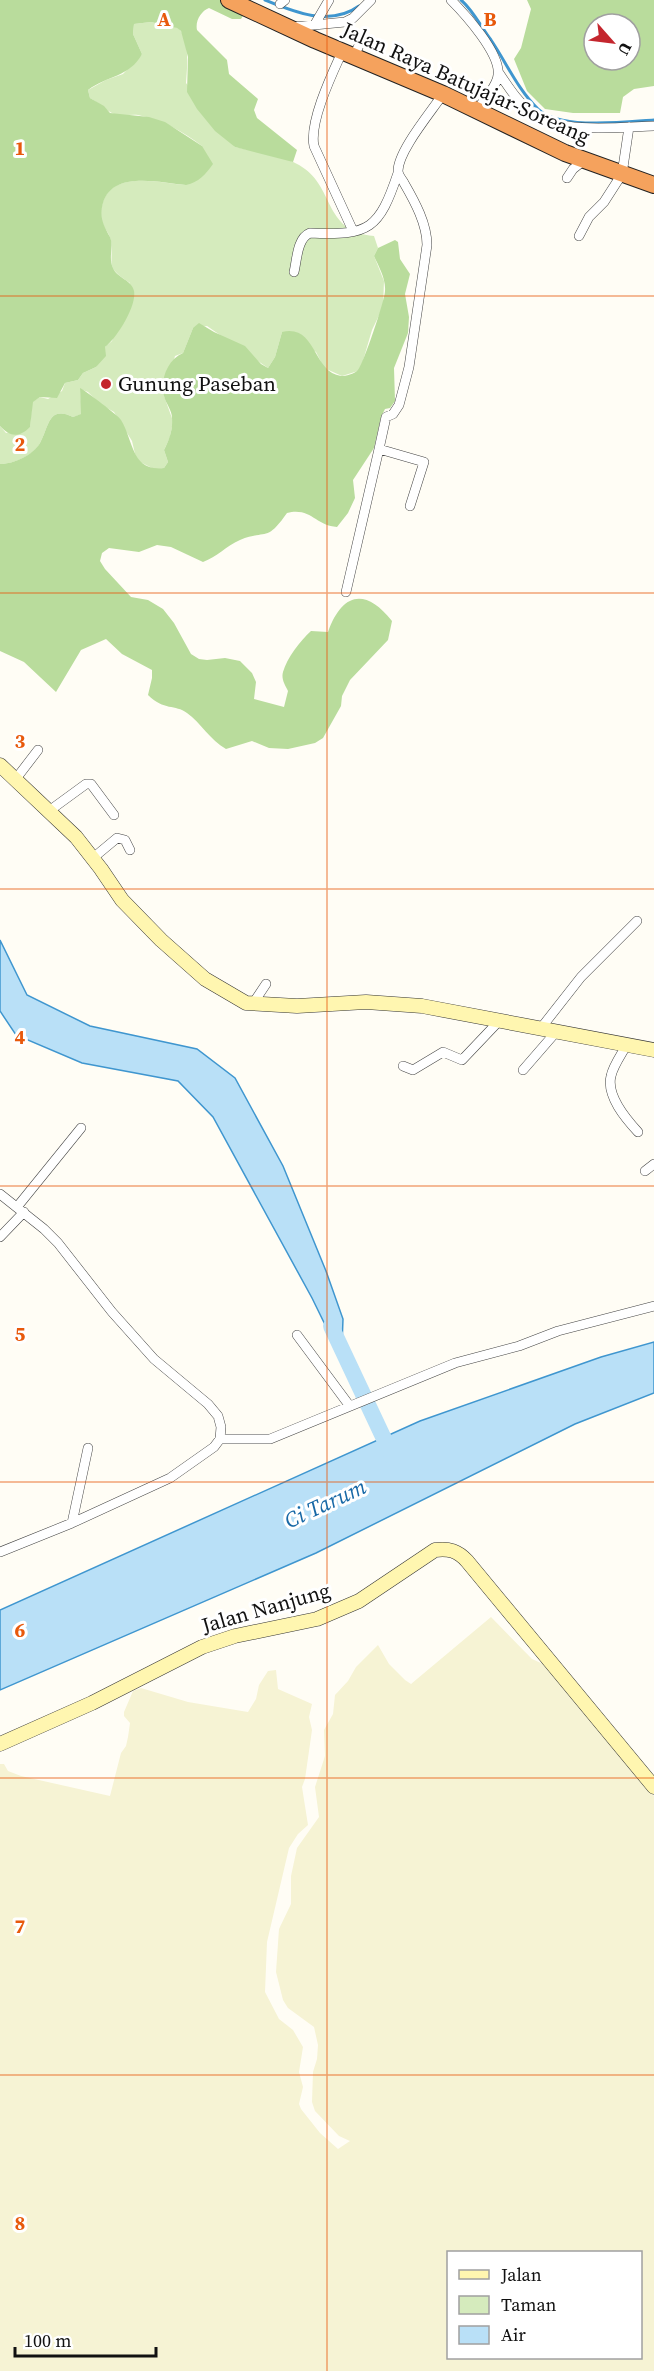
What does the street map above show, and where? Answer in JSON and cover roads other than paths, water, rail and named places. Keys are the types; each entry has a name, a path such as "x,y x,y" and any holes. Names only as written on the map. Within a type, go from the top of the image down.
{"highway":[{"name":"Jalan Raya Batujajar-Soreang","path":"229,0 443,94 583,161 654,185"}],"main road":[{"path":"0,765 76,837 122,900 161,940 205,979 252,1005 360,1003 422,1006 654,1050"},
{"name":"Jalan Nanjung","path":"0,1744 92,1704 202,1647 266,1628 317,1619 359,1601 435,1550 444,1548 454,1550 467,1561 654,1787"}],"street":[{"path":"318,19 329,0"},
{"path":"290,27 318,19 345,22 353,18 371,0"},
{"path":"451,0 468,17 485,41 499,73 520,102 536,116 561,125 654,126"},
{"path":"353,231 312,137 324,92 348,54 363,37"},
{"path":"476,111 499,73"},
{"path":"294,273 305,235 310,233 346,235 376,222 389,200 401,157 443,94"},
{"path":"579,236 589,217 604,202 622,174 629,127"},
{"path":"567,178 583,161"},
{"path":"346,592 386,417 393,414 399,405 409,367 427,245 427,232 398,173"},
{"path":"379,449 424,462 410,506"},
{"path":"15,780 38,750"},
{"path":"50,811 86,784 91,784 114,815"},
{"path":"93,858 117,838 125,840 130,850"},
{"path":"541,1028 581,977 637,921"},
{"path":"252,1005 266,984"},
{"path":"403,1066 413,1070 443,1052 462,1060 500,1020"},
{"path":"523,1070 556,1032"},
{"path":"626,1046 611,1076 610,1087 621,1111 638,1132"},
{"path":"0,1237 81,1128"},
{"path":"645,1172 654,1164"},
{"path":"0,1194 58,1243 112,1312 154,1359 208,1404 218,1416 221,1427 220,1439 214,1447 170,1478 72,1523 0,1552"},
{"path":"220,1439 270,1439 455,1363 519,1346 558,1331 654,1306"},
{"path":"297,1335 349,1405"},
{"path":"72,1523 88,1448"}],"water":[{"path":"0,940 27,995 90,1026 197,1049 235,1078 283,1166 326,1271 343,1319 342,1345 335,1345 312,1298 213,1117 178,1081 82,1063 16,1035 0,1011"},
{"name":"Ci Tarum","path":"654,1342 654,1393 575,1424 316,1553 0,1690 0,1610 420,1421 601,1357"}],"waterway":[{"path":"265,0 300,13 324,16 336,16 359,6"},
{"path":"461,0 477,19 524,93 538,109 548,116 561,120 593,123 654,120"},
{"path":"331,1326 393,1458"}],"place":[{"name":"Gunung Paseban","path":"106,384"}]}
